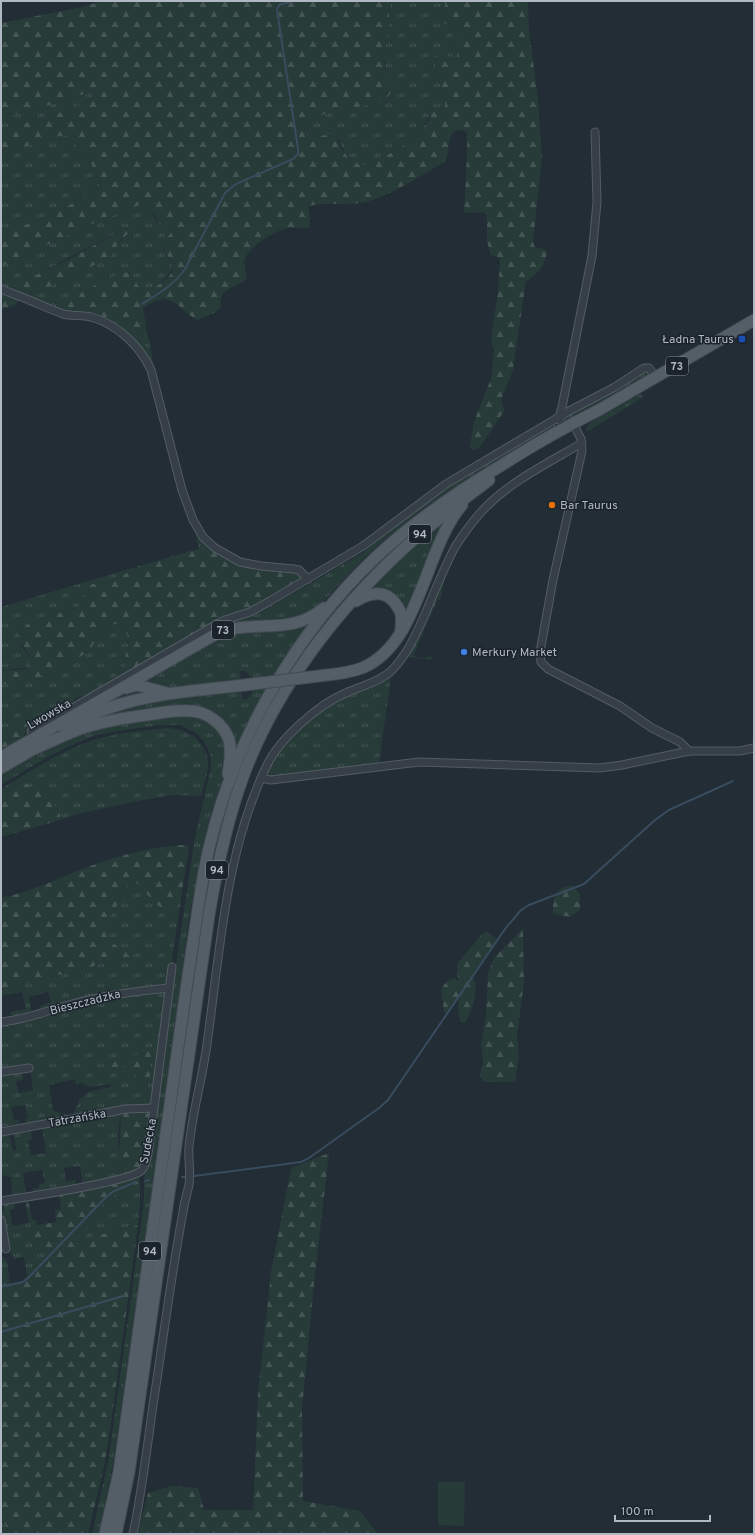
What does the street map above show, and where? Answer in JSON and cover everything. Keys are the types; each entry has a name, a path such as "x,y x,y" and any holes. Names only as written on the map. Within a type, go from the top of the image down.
{"main road":[{"name":"73","path":"34,744 109,708 171,694 326,675 352,671 369,665 383,656 401,632 447,526 456,512 472,493 599,410 754,320"},
{"name":"73","path":"111,694 221,631 243,626 279,626 295,624 313,617 342,592 377,556 422,518 481,478 570,428"},
{"name":"94","path":"116,1534 129,1472 200,969 215,876 229,819 244,773 270,717 283,694 341,615 372,579 401,551 446,512 472,493"},
{"name":"94","path":"105,1534 119,1472 199,905 210,845 223,797 255,722 282,674 312,630 342,592"},
{"path":"341,615 357,601 366,596 379,593 392,599 401,613 401,632"},
{"path":"111,694 137,685 171,694"},
{"name":"Lwowska","path":"1,768 34,744 111,694"},
{"path":"34,744 117,719 178,711 203,713 217,722 229,740 230,754 223,797"},
{"name":"Lwowska","path":"1,757 34,744"}],"street":[{"path":"559,417 592,256 597,202 595,132"},
{"path":"1,289 59,312 102,321 134,344 144,357 151,371 182,490 193,520 204,537 215,548 240,562 299,570 308,579"},
{"path":"34,744 32,730 37,725 64,713 217,624 250,612 308,579 373,540 446,484 559,417 615,387 644,368 649,368 656,378"},
{"path":"559,417 582,443 581,457 553,580 540,652 541,662 548,669 620,706 652,728 680,742 689,751"},
{"path":"133,1534 143,1485 183,1209 189,1187 189,1148 205,1052 229,887 241,833 261,778 274,752 297,727 333,699 379,680 399,662 418,630 455,547 485,507 496,497 518,482 582,443"},
{"path":"261,778 272,780 419,762 600,768 689,751 731,751 754,748"},
{"name":"Sudecka","path":"1,1201 91,1185 142,1171 146,1157 154,1108 172,967"},
{"name":"Bieszczadzka","path":"1,1022 27,1018 95,998 126,992 170,988"},
{"path":"1,1072 29,1068"},
{"name":"Tatrzańska","path":"1,1132 126,1110 154,1108"},
{"path":"1,1220 6,1249"}],"green space":[{"path":"102,1 391,1 389,32 383,55 386,73 392,86 392,90 386,101 324,114 312,122 305,133 307,136 337,136 340,147 347,156 361,166 384,157 410,142 421,132 432,114 445,106 444,93 436,69 436,56 443,52 454,60 457,58 457,52 453,43 461,34 460,30 447,25 440,17 439,14 445,6 445,1 530,1 528,2 529,31 538,98 542,158 533,242 535,247 544,249 547,252 545,261 540,269 526,281 513,370 501,400 505,410 479,448 473,450 470,448 473,425 491,379 494,351 491,340 498,291 500,259 491,255 487,242 486,214 482,212 464,213 467,157 467,134 465,131 458,130 451,136 445,162 392,192 361,203 322,204 309,206 310,225 308,228 284,229 270,235 252,249 244,261 247,278 241,283 225,291 221,298 220,308 214,313 198,320 178,305 168,300 162,299 148,305 143,310 146,335 144,339 140,341 134,342 116,328 58,310 58,306 117,274 124,272 132,275 141,289 145,292 168,278 173,269 173,265 162,246 173,230 162,226 150,209 142,204 87,226 1,267 1,235 66,207 100,185 95,170 87,158 66,135 1,154 1,129 68,110 91,99 96,94 94,92 87,93 33,110 1,115 1,23 82,7"},
{"path":"391,1 445,1 445,6 442,10 451,27 460,30 462,34 453,44 457,52 457,58 454,61 447,55 436,56 436,69 444,93 445,106 430,116 421,132 410,142 384,157 361,166 347,155 342,148 339,139 330,134 320,137 310,137 305,133 312,122 324,114 386,101 389,97 392,86 388,80 383,55 389,32"},
{"path":"94,92 96,94 91,99 68,110 1,129 1,115 33,110"},
{"path":"66,135 91,163 100,185 65,208 40,220 1,235 1,154"},
{"path":"142,204 150,209 156,220 173,230 162,247 173,268 164,280 149,291 145,293 142,291 129,272 58,310 25,296 58,283 110,257 121,239 129,234 125,228 9,290 1,287 1,267 87,226"},
{"path":"129,227 131,232 121,239 110,257 58,283 25,296 9,290 12,286 64,262"},
{"path":"1,292 20,298 16,304 1,310"},
{"path":"147,331 158,386 134,342 144,339"},
{"path":"647,370 650,374 607,400 566,422 564,418 625,384"},
{"path":"640,394 643,397 587,432 586,428 590,423"},
{"path":"554,424 557,426 421,510 365,557 322,603 297,620 247,623 38,731 39,728 218,626 237,618 250,617 364,552 377,540 443,489"},
{"path":"448,519 406,617 404,612 368,590 403,557"},
{"path":"194,525 208,546 199,549"},
{"path":"208,546 224,555 296,571 301,580 264,601 230,616 139,668 129,670 126,669 125,656 129,641 128,636 118,624 105,627 101,630 94,644 86,653 58,666 48,674 30,680 1,685 1,671 25,669 31,662 31,658 17,637 20,631 28,624 37,619 75,609 79,606 89,586 92,584 110,583 139,566"},
{"path":"139,566 110,583 91,584 79,606 75,609 32,622 19,633 22,647 31,658 29,667 1,671 1,607"},
{"path":"443,579 445,579 440,600 438,599 413,656 423,658 432,656 431,660 409,657 391,677 379,763 271,776 268,770 276,754 295,732 331,703 393,673"},
{"path":"312,621 289,652 269,685 234,754 234,750 201,709 87,721 145,702 241,690 244,700 251,695 253,691 253,682 245,671 240,671 241,680 164,689 137,682 217,635"},
{"path":"118,624 128,636 129,641 125,656 126,669 139,668 91,693 76,698 64,711 31,724 25,733 24,738 1,753 1,685 47,675 58,666 68,662 91,646 105,626"},
{"path":"137,689 149,692 95,710 123,693"},
{"path":"178,713 204,717 222,734 226,745 224,775 208,824 190,911 165,1100 113,1464 99,1534 92,1534 109,1457 142,1218 144,1175 195,837 211,767 211,758 203,740 196,733 180,725 158,725 93,736 46,758 1,785 1,773 46,747 82,731"},
{"path":"25,719 28,721 20,735 1,750 1,731"},
{"path":"167,728 190,734 202,745 206,752 208,768 201,796 172,795 77,814 61,820 57,808 52,802 21,782 1,794 1,789 24,775 59,755 84,744 114,735"},
{"path":"22,782 40,792 52,802 60,814 61,820 1,837 1,794"},
{"path":"187,845 189,848 179,911 167,911 162,908 151,899 138,884 133,882 125,887 115,911 104,921 106,935 131,958 99,963 92,967 1,989 1,898 32,889 117,857 154,848"},
{"path":"133,882 138,884 145,891 176,912 179,911 152,1102 147,1105 77,1116 74,1113 79,1102 78,1100 84,1097 88,1092 110,1087 110,1084 89,1087 81,1083 76,1084 75,1079 49,1085 53,1110 68,1115 68,1118 26,1123 25,1119 28,1118 25,1105 11,1107 14,1120 19,1120 20,1123 1,1127 1,1073 19,1071 23,1074 23,1080 16,1081 19,1093 33,1090 30,1065 1,1070 1,1025 30,1015 11,1018 10,1012 26,1009 22,992 1,996 1,989 92,967 99,963 130,958 122,949 109,940 104,930 104,921 115,911 125,887","holes":["48,992 51,1002 40,1006 43,1011 32,1015 29,997","150,1052 147,1087 141,1084 130,1067 106,1063 130,1058 140,1053"]},
{"path":"572,885 580,894 580,910 570,917 553,914 553,902 556,894 561,889"},
{"path":"523,928 524,982 517,1036 519,1056 515,1081 484,1082 480,1075 483,1062 481,1044 486,1015 488,973 494,958"},
{"path":"487,931 498,940 473,976 475,982 475,994 473,1006 465,1023 460,1022 458,1006 460,995 446,1015 444,1012 441,989 447,981 455,978 458,981 457,964 482,934"},
{"path":"147,1051 150,1052 151,1066 150,1077 144,1090 140,1089 141,1084 130,1067 125,1066 107,1068 106,1063 130,1058"},
{"path":"144,1110 150,1113 146,1150 141,1168 124,1176 119,1158 122,1113"},
{"path":"122,1113 118,1144 124,1176 83,1186 80,1166 64,1168 66,1182 76,1180 76,1186 33,1193 32,1189 39,1188 39,1184 45,1183 42,1170 23,1173 26,1193 12,1196 11,1177 7,1177 6,1175 1,1176 1,1135 9,1134 13,1150 16,1150 14,1133 30,1130 32,1133 32,1140 28,1141 31,1155 46,1153 42,1128"},
{"path":"329,1153 302,1409 303,1501 360,1511 378,1534 138,1534 148,1493 172,1486 198,1488 204,1510 253,1510 258,1393 271,1272 291,1168"},
{"path":"139,1177 140,1183 115,1195 103,1205 74,1238 74,1242 80,1244 114,1230 138,1226 110,1431 104,1467 88,1534 9,1534 1,1514 1,1285 22,1281 53,1249 35,1251 27,1202 29,1203 32,1220 36,1220 37,1225 56,1222 55,1210 61,1209 59,1195"},
{"path":"140,1183 138,1226 114,1230 77,1245 74,1242 74,1238 103,1205 115,1195"},
{"path":"15,1202 15,1208 10,1210 12,1226 29,1223 25,1202 27,1202 35,1251 54,1248 27,1276 24,1257 13,1259 6,1241 1,1211 4,1210 4,1204"},
{"path":"1,1256 7,1260 10,1284 1,1285"},
{"path":"438,1482 465,1482 464,1526 438,1525"},
{"path":"1,1514 3,1518 9,1534 1,1534"}],"waterway":[{"path":"142,304 160,293 181,275 225,193 236,184 293,159 298,154 277,10 279,5 293,1"},
{"path":"194,1176 301,1162 309,1158 379,1108 388,1100 505,929 521,910 529,905 584,884 655,820 669,810 733,781"},
{"path":"145,1181 149,1180"},
{"path":"1,1287 23,1282 106,1197 114,1191 136,1182"},
{"path":"1,1332 123,1296"}],"place":[{"name":"Ładna Taurus","path":"742,339"},
{"name":"Bar Taurus","path":"552,505"},
{"name":"Merkury Market","path":"464,652"}]}
